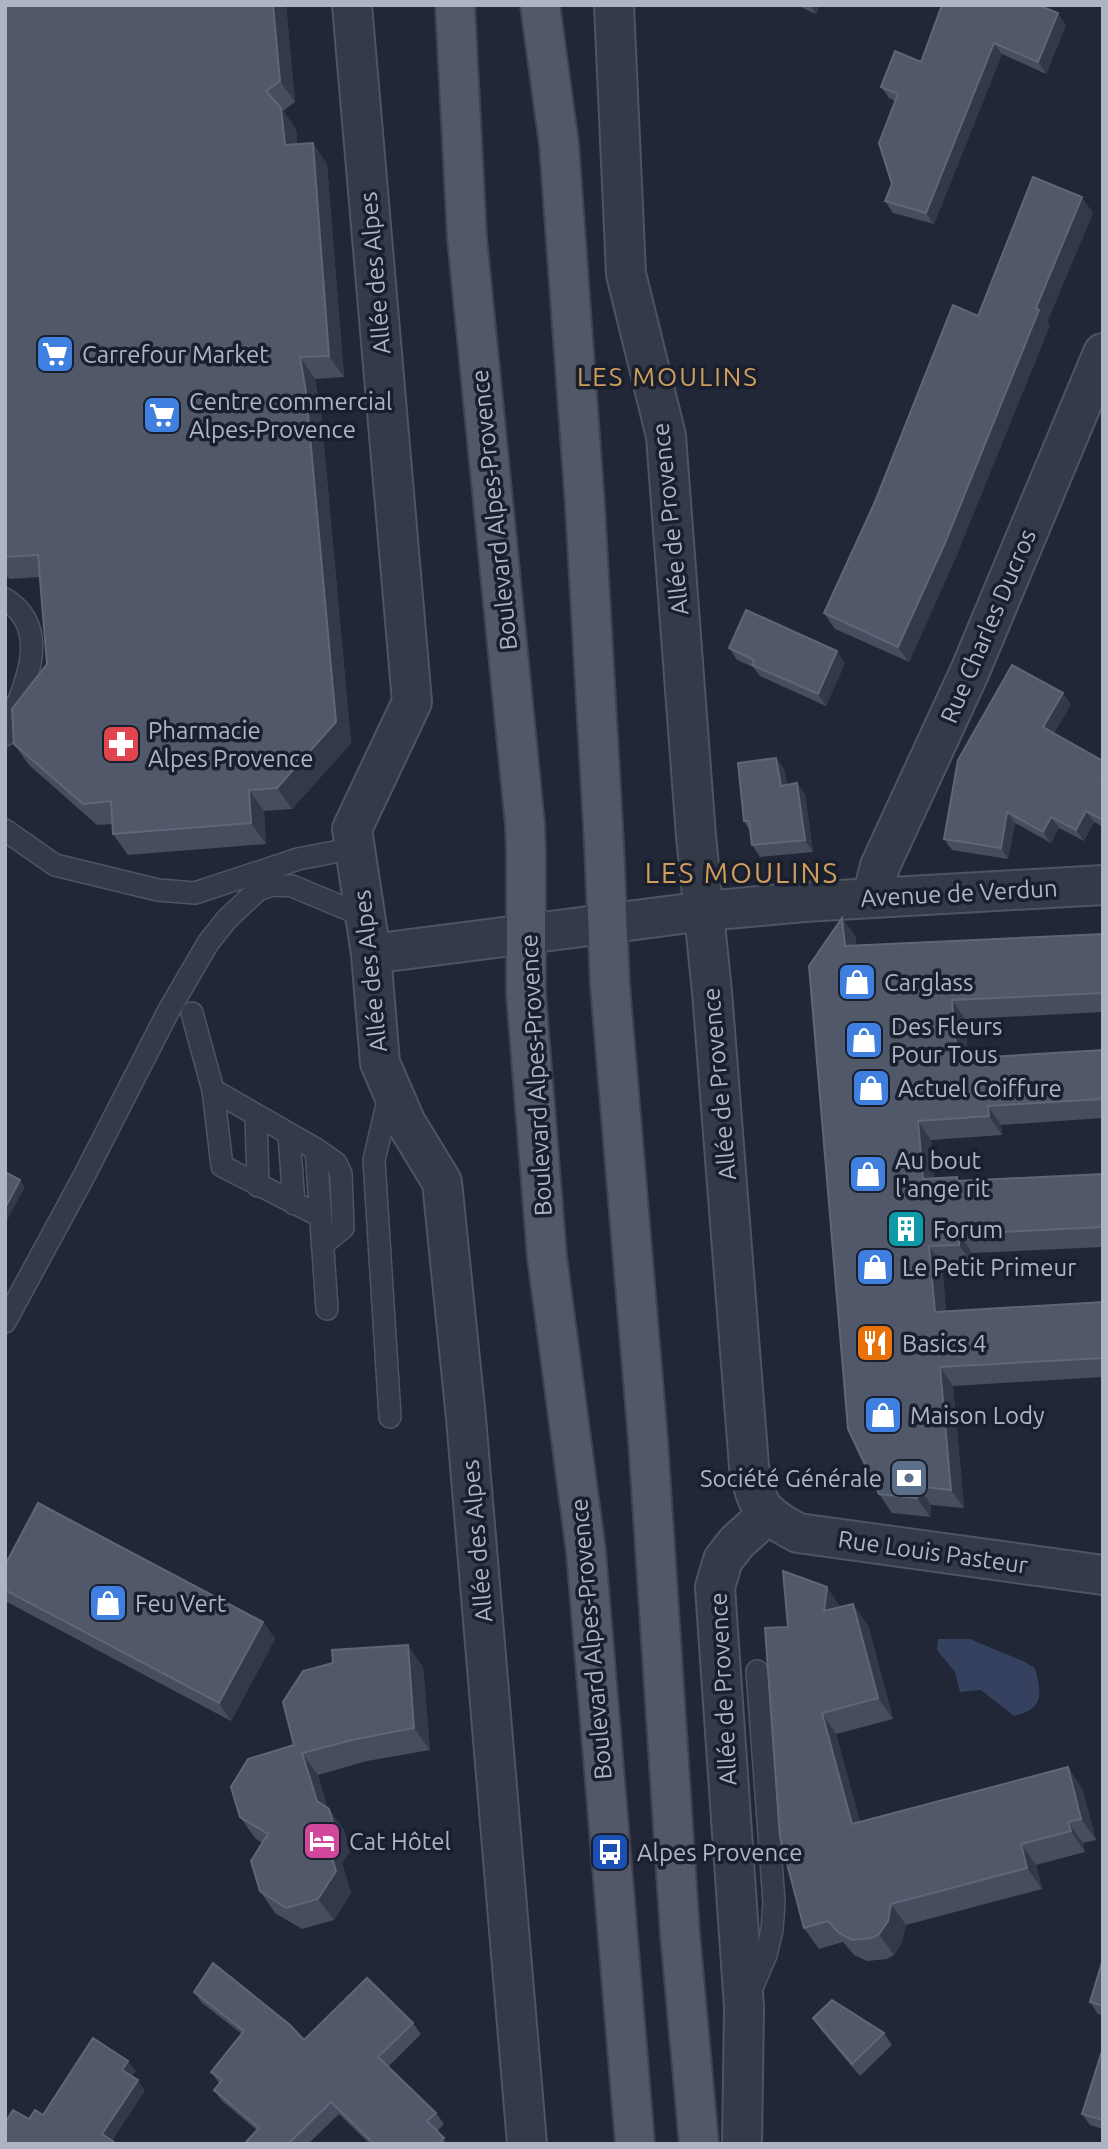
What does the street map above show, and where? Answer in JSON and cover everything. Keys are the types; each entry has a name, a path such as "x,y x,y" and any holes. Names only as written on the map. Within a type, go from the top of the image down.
{"main road":[{"name":"Boulevard Alpes-Provence","path":"455,5 467,238 525,825 526,994 547,1257 586,1552 635,2144"},
{"path":"540,5 559,144 585,506 610,985 648,1440 680,1934 699,2144"}],"street":[{"name":"Allée des Alpes","path":"352,5 412,702 352,828 371,954 380,1063 406,1124 442,1182 466,1418 527,2144"},
{"name":"Allée de Provence","path":"614,5 625,274 666,436 696,836 705,911 749,1466 754,1494 768,1514 737,1542 723,1560 715,1587 744,2007 742,2144"},
{"name":"Rue Charles Ducros","path":"872,897 880,866 971,671 1103,353"},
{"name":"Avenue de Verdun","path":"527,934 705,911 872,897 1103,885"},
{"path":"371,954 527,934"},
{"name":"Rue Louis Pasteur","path":"768,1514 798,1533 1103,1575"}],"lane":[{"path":"5,600 16,606 31,631 32,663 5,735"},
{"path":"5,830 55,865 158,890 195,893 298,859 355,848"},
{"path":"5,1322 169,1010 208,943 227,919 258,890 272,885 292,886 364,916"},
{"path":"192,1013 213,1090 222,1166 320,1216"},
{"path":"390,1417 374,1160 391,1088"},
{"path":"213,1090 336,1163 341,1174 344,1228 322,1245"},
{"path":"257,1115 258,1185"},
{"path":"289,1134 294,1204"},
{"path":"316,1149 327,1309"},
{"path":"744,2007 766,1955 772,1930 774,1902 757,1671"}],"water":[{"path":"938,1639 970,1639 1035,1668 1039,1685 1036,1705 1014,1716 981,1690 960,1692 955,1672 937,1650"}],"building":[{"name":"Centre commercial Alpes-Provence","path":"5,5 273,5 280,81 266,91 281,108 285,145 313,143 329,356 300,357 306,392 336,722 277,788 249,790 251,823 113,834 111,801 83,804 14,744 12,709 47,664 38,555 5,557"},
{"path":"942,5 1038,5 1058,13 1038,62 994,43 926,213 885,201 892,184 879,143 898,94 881,87 895,51 921,62"},
{"path":"1033,177 1082,197 945,543 898,647 824,613 874,504 953,305 978,316"},
{"path":"746,610 837,651 818,694 752,665 754,660 729,648"},
{"path":"1012,665 1063,693 1043,727 1103,761 1103,820 1086,811 1076,830 1051,817 1043,832 1007,812 1001,848 944,839 958,760"},
{"path":"776,758 781,786 797,783 805,840 752,845 749,821 744,821 738,763"},
{"path":"842,918 845,946 1103,934 1103,993 952,1000 957,1059 1103,1050 1103,1099 988,1106 989,1116 918,1121 923,1179 957,1177 957,1181 1103,1174 1103,1227 959,1234 959,1245 929,1246 935,1312 1103,1302 1103,1358 940,1367 951,1490 918,1486 917,1498 879,1494 848,1429 809,966"},
{"path":"5,1172 20,1180 5,1208"},
{"name":"Feu Vert","path":"38,1503 263,1622 219,1703 5,1590 5,1565"},
{"path":"783,1571 827,1587 824,1611 853,1604 878,1698 822,1713 852,1824 1068,1767 1081,1819 1068,1822 1071,1831 1021,1844 1027,1868 891,1904 888,1921 879,1934 872,1938 852,1940 839,1933 828,1921 804,1928 780,1837 765,1628 788,1627"},
{"path":"408,1645 414,1728 302,1753 317,1801 329,1809 335,1830 327,1842 336,1871 318,1899 286,1908 260,1891 251,1861 268,1834 240,1817 231,1787 248,1759 294,1745 283,1702 303,1671 333,1663 332,1650"},
{"path":"1103,1959 1103,2006 1090,2002"},
{"path":"213,1963 290,2025 304,2040 367,1978 413,2023 378,2057 436,2113 427,2121 444,2138 438,2144 374,2144 331,2102 288,2144 244,2144 259,2128 214,2090 222,2080 211,2072 244,2031 194,1992"},
{"path":"832,2000 884,2033 852,2064 813,2018"},
{"path":"93,2038 128,2061 122,2070 138,2080 102,2134 117,2144 5,2144 5,2123 13,2110 29,2119 35,2110 43,2115"},
{"path":"1103,2048 1103,2120 1082,2114"}],"place":[{"name":"Carrefour Market","path":"55,354"},
{"name":"Centre commercial Alpes-Provence","path":"162,415"},
{"name":"Pharmacie Alpes Provence","path":"121,744"},
{"name":"Carglass","path":"857,982"},
{"name":"Des Fleurs Pour Tous","path":"864,1040"},
{"name":"Actuel Coiffure","path":"871,1088"},
{"name":"Au bout l'ange rit","path":"868,1174"},
{"name":"Forum","path":"906,1229"},
{"name":"Le Petit Primeur","path":"875,1267"},
{"name":"Basics 4","path":"875,1343"},
{"name":"Maison Lody","path":"883,1415"},
{"name":"Société Générale","path":"909,1478"},
{"name":"Feu Vert","path":"108,1603"},
{"name":"Cat Hôtel","path":"322,1841"},
{"name":"Alpes Provence","path":"610,1852"}],"district":[{"name":"LES MOULINS","path":"668,376"},
{"name":"LES MOULINS","path":"742,872"}]}
